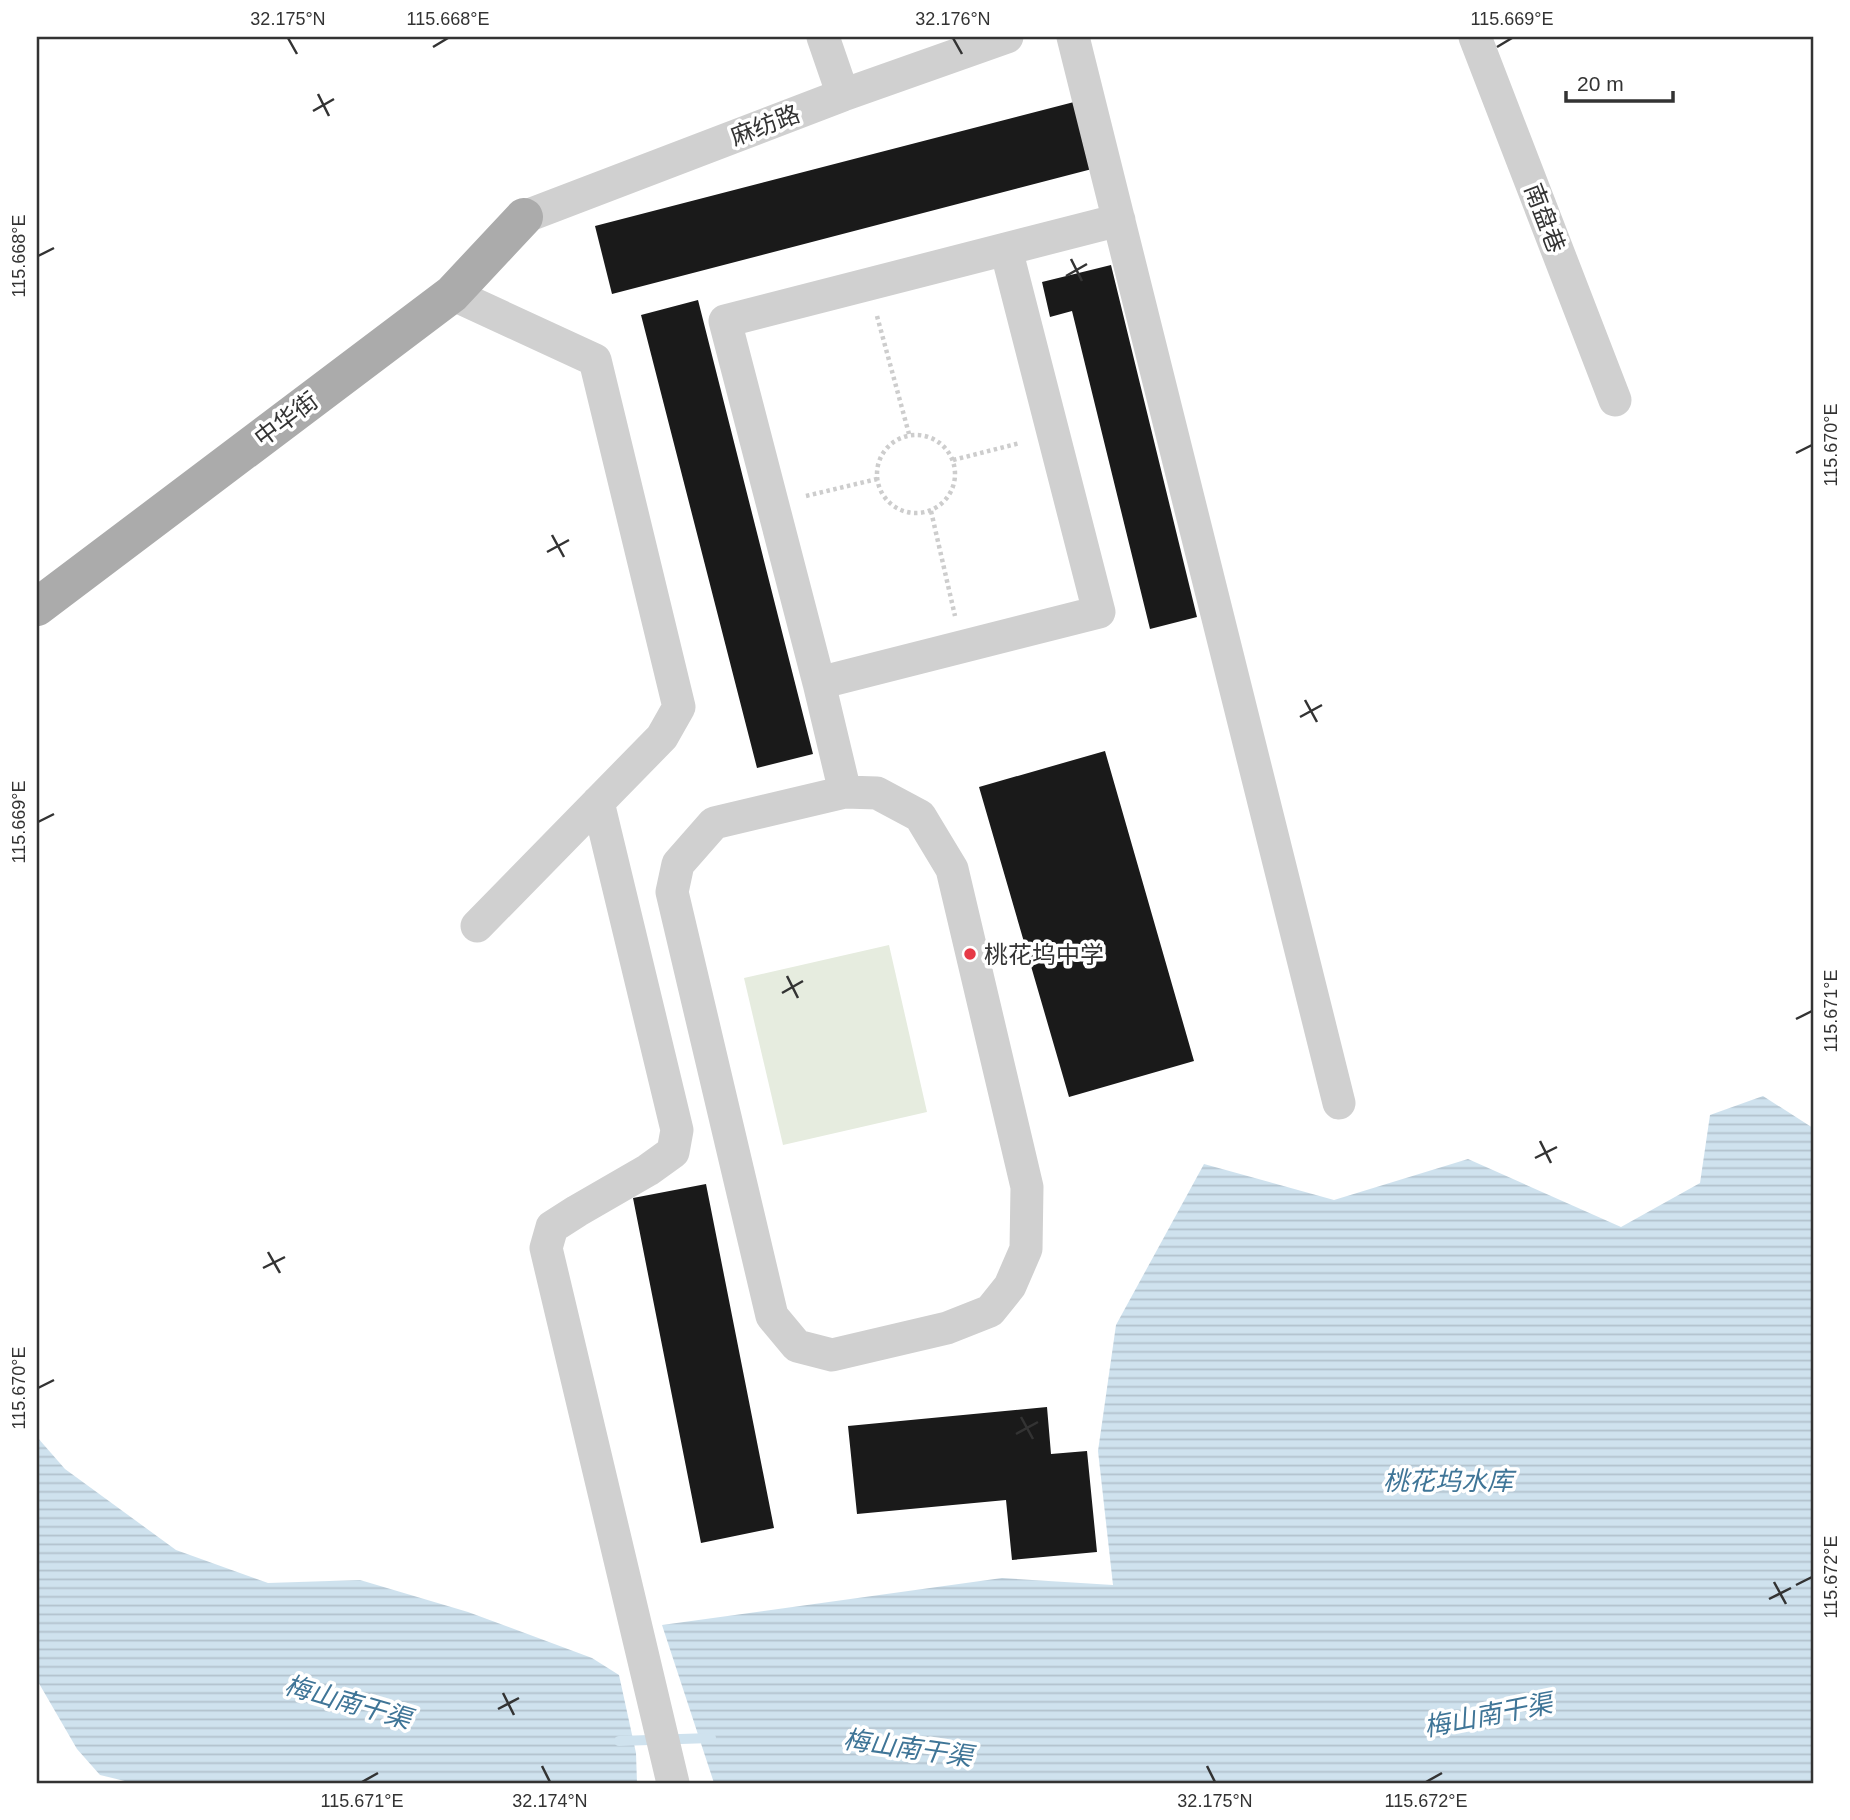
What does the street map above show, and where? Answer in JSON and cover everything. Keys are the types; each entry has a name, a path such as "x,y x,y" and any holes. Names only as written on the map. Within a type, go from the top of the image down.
{"main road":[{"name":"中华街","path":"37,607 452,293 524,217"}],"street":[{"path":"823,37 843,95"},
{"name":"麻纺路","path":"524,217 843,95 1007,37"},
{"path":"1073,37 1339,1103"},
{"name":"南盘巷","path":"1475,37 1615,400"},
{"path":"845,792 725,321 1119,220"},
{"path":"819,683 1099,612 1006,249"},
{"path":"452,293 596,360 680,706 662,737 477,926"},
{"path":"845,792 877,793 920,816 952,869 1027,1187 1027,1224 1026,1249 1010,1286 990,1311 947,1328 832,1355 797,1346 772,1316 672,892 678,864 714,823 845,792"},
{"path":"598,802 677,1130 673,1152 648,1170 552,1227 546,1248 673,1783"}],"path":[{"path":"868,284 909,434"},
{"path":"909,434 936,439 946,448 953,460 956,475 952,490 944,503 931,511 913,513 896,508 883,495 877,479 878,464 884,450 895,440 909,434"},
{"path":"953,460 1053,435"},
{"path":"773,504 877,479"},
{"path":"931,511 963,646"}],"shaded area":[{"path":"889,945 927,1112 783,1145 744,978"}],"water":[{"name":"桃花坞水库","path":"1763,1096 1813,1128 1813,1783 714,1783 662,1625 1002,1578 1113,1585 1098,1451 1116,1325 1204,1164 1334,1200 1468,1159 1621,1227 1700,1183 1710,1115"},
{"path":"37,1437 65,1469 176,1550 268,1583 360,1580 468,1612 592,1658 619,1675 636,1753 637,1783 133,1783 100,1775 77,1749 37,1680"}],"building":[{"path":"1074,102 1092,169 612,294 595,226"},
{"path":"1111,265 1197,617 1150,629 1072,311 1050,317 1042,282"},
{"path":"698,300 813,754 757,768 641,315"},
{"path":"1105,751 1194,1061 1069,1097 979,787"},
{"path":"706,1184 774,1528 701,1543 633,1198"},
{"path":"1047,1407 1051,1454 1087,1451 1097,1552 1012,1560 1006,1500 857,1514 848,1426"}],"waterway":[{"name":"梅山南干渠","path":"619,1741 711,1738"}],"place":[{"name":"桃花坞中学","path":"970,954"}]}
